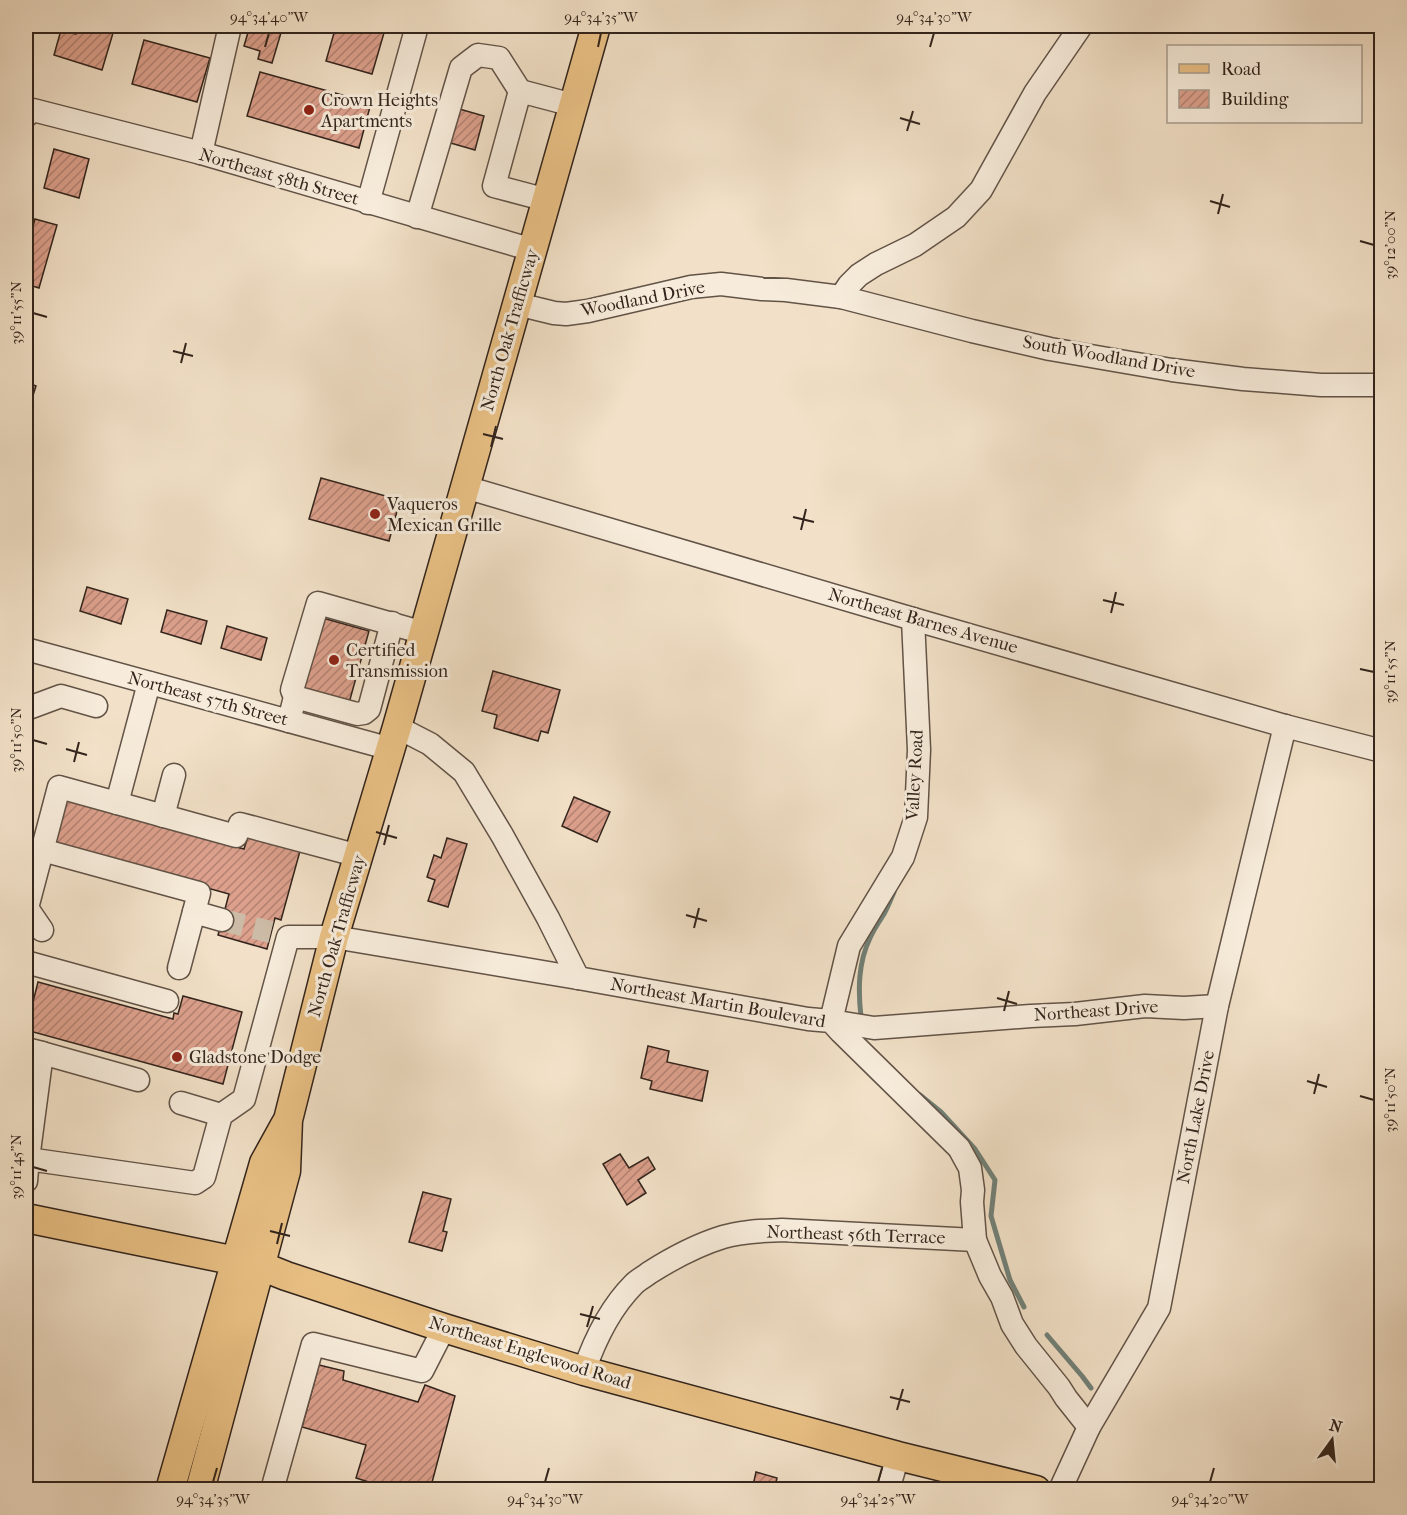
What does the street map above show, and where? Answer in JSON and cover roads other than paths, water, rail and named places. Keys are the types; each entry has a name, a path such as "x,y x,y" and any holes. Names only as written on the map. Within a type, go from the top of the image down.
{"main road":[{"name":"North Oak Trafficway","path":"200,1490 248,1263 264,1163 288,1120 334,937 394,738 596,26"},
{"name":"Northeast Englewood Road","path":"26,1218 248,1263 444,1328 584,1371 898,1456 1036,1490"},
{"name":"North Oak Trafficway","path":"170,1490 248,1263"}],"street":[{"path":"201,153 230,26"},
{"path":"368,203 417,26"},
{"path":"841,297 859,275 915,245 956,217 981,190 1035,93 1080,26"},
{"path":"417,217 461,68 478,55 500,58 520,91 573,105"},
{"path":"520,91 494,186 547,200"},
{"name":"Northeast 58th Street","path":"26,116 33,110 201,153 533,250"},
{"name":"Woodland Drive","path":"517,304 566,314 691,287 721,284 841,297"},
{"name":"South Woodland Drive","path":"841,297 1050,349 1172,370 1310,384 1382,385"},
{"name":"Northeast Barnes Avenue","path":"465,487 914,619 1382,752"},
{"path":"289,721 295,697 292,690 318,603 424,633"},
{"name":"Valley Road","path":"831,1021 849,946 903,857 916,817 919,750 914,619"},
{"path":"295,697 357,714 364,713 369,709 392,623"},
{"name":"Northeast 57th Street","path":"26,648 289,721 394,738"},
{"path":"117,803 148,683"},
{"path":"26,709 61,696 96,706"},
{"name":"North Lake Drive","path":"1060,1490 1089,1427 1159,1308 1217,1006 1285,726"},
{"path":"394,738 430,744 464,772 514,855 578,978"},
{"path":"163,816 174,775"},
{"path":"42,930 27,908 36,859 59,787 236,836 240,824 359,856"},
{"path":"36,859 199,893 179,968"},
{"path":"194,912 222,920"},
{"name":"Northeast Martin Boulevard","path":"220,1115 244,1099 280,935 334,937 808,1019 831,1021 959,1149 970,1168 975,1240 1012,1324 1026,1346 1089,1427"},
{"path":"26,962 167,1001"},
{"name":"Northeast Drive","path":"831,1021 874,1028 1075,1014 1145,1006 1184,1008 1217,1006"},
{"path":"138,1080 34,1051 27,1170 195,1184 204,1177 220,1115 181,1103"},
{"name":"Northeast 56th Terrace","path":"584,1371 608,1317 634,1283 670,1261 724,1237 782,1230 975,1240"},
{"path":"272,1490 313,1344 422,1371 444,1328"},
{"path":"888,1490 898,1456"}],"waterway":[{"path":"861,1017 859,987 863,957 894,892"},
{"path":"920,1095 941,1112 975,1149 995,1180 991,1216 1010,1280 1024,1307"},
{"path":"1047,1335 1091,1388"}],"tunnel":[{"path":"222,920 271,932"}],"place":[{"name":"Crown Heights Apartments","path":"309,110"},
{"name":"Vaqueros Mexican Grille","path":"375,514"},
{"name":"Certified Transmission","path":"334,660"},
{"name":"Gladstone Dodge","path":"177,1057"}]}
